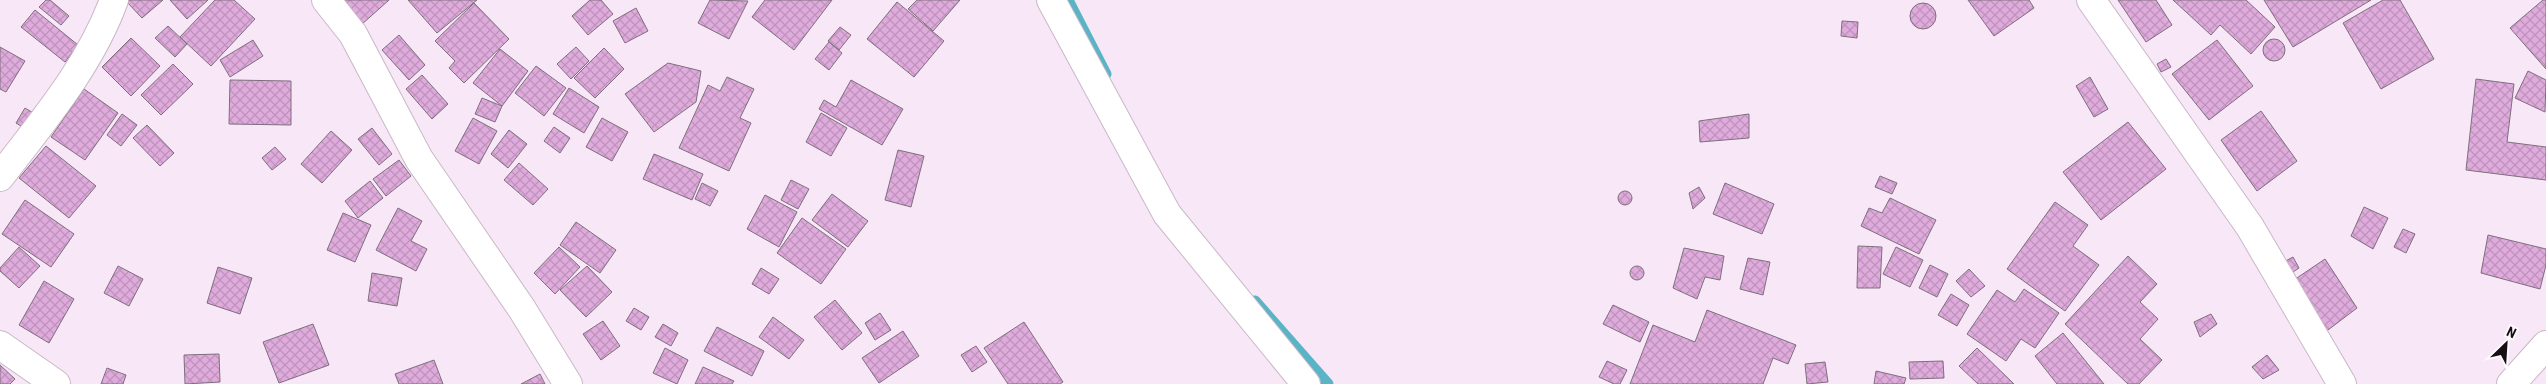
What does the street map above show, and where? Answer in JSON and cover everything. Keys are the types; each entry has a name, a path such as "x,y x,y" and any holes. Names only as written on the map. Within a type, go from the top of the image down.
{"street":[{"path":"0,177 52,110 97,39 114,0"},
{"path":"326,0 353,34 419,158 522,309 568,384"},
{"path":"1051,0 1167,214 1306,384"},
{"path":"2091,0 2250,227 2342,384"},
{"path":"2511,384 2546,345"},
{"path":"0,346 56,384"}],"building":[{"path":"46,0 50,0 69,16 61,25 39,7"},
{"path":"125,0 163,0 142,18"},
{"path":"170,0 208,0 187,19"},
{"path":"215,0 234,0 255,19 211,66 180,37"},
{"path":"338,0 389,0 361,25"},
{"path":"408,0 477,0 437,33"},
{"path":"590,0 601,0 613,14 588,35 572,16"},
{"path":"710,0 748,1 729,39 698,23"},
{"path":"765,0 832,0 794,50 752,17"},
{"path":"917,0 960,0 933,31 908,9"},
{"path":"1968,0 2029,0 2034,8 1994,36"},
{"path":"2118,0 2156,0 2172,25 2146,42"},
{"path":"2173,0 2246,0 2275,27 2251,54 2220,25 2211,35"},
{"path":"2264,0 2371,0 2293,47"},
{"path":"2383,0 2400,0 2434,59 2381,89 2343,23"},
{"path":"2543,0 2546,0 2546,69 2510,28"},
{"path":"897,2 944,41 914,77 867,39"},
{"path":"474,3 509,39 464,83 449,68 455,61 435,41"},
{"path":"1923,3 1932,7 1936,16 1932,25 1923,29 1914,25 1910,16 1914,7"},
{"path":"636,8 648,31 625,43 613,21"},
{"path":"35,10 78,45 65,62 21,27"},
{"path":"1842,21 1858,22 1857,38 1841,36"},
{"path":"168,26 187,44 175,57 155,38"},
{"path":"840,27 851,35 839,50 828,41"},
{"path":"399,35 425,65 409,80 382,50"},
{"path":"131,38 160,66 131,96 102,67"},
{"path":"2274,39 2282,42 2285,50 2282,58 2274,61 2266,58 2263,50 2266,42"},
{"path":"253,40 263,56 230,77 220,60"},
{"path":"2217,40 2253,86 2209,120 2172,74"},
{"path":"829,42 842,53 829,70 815,59"},
{"path":"0,47 25,61 6,92 0,89"},
{"path":"576,47 589,61 571,79 557,64"},
{"path":"604,48 624,69 595,98 574,78"},
{"path":"500,49 528,71 502,106 473,83"},
{"path":"2166,59 2171,67 2161,72 2157,64"},
{"path":"668,63 701,71 696,102 654,132 625,94"},
{"path":"173,64 193,84 161,115 141,95"},
{"path":"536,66 566,88 544,116 515,93"},
{"path":"2528,71 2546,80 2545,112 2515,98"},
{"path":"422,75 448,104 432,119 406,89"},
{"path":"727,77 754,89 740,118 751,123 729,171 679,148 708,85 720,91"},
{"path":"2090,77 2108,109 2094,117 2076,86"},
{"path":"2476,79 2514,84 2507,142 2546,147 2546,180 2466,170"},
{"path":"230,80 291,81 291,125 229,124"},
{"path":"851,80 903,109 882,145 819,109 824,100 836,107"},
{"path":"569,88 599,107 584,133 553,114"},
{"path":"84,89 118,113 85,160 51,137"},
{"path":"482,98 502,106 495,122 475,114"},
{"path":"25,108 40,117 31,132 16,123"},
{"path":"2261,111 2297,161 2257,191 2221,140"},
{"path":"821,113 847,128 831,156 806,142"},
{"path":"122,114 137,125 121,146 107,135"},
{"path":"1749,114 1749,138 1700,142 1699,121"},
{"path":"473,118 497,131 479,164 455,151"},
{"path":"602,118 628,132 612,161 586,147"},
{"path":"2128,122 2166,169 2101,220 2063,172"},
{"path":"147,125 174,153 160,166 133,138"},
{"path":"554,127 570,138 560,153 544,141"},
{"path":"372,128 392,154 379,165 358,139"},
{"path":"509,130 527,144 508,168 491,154"},
{"path":"331,131 352,150 322,183 301,164"},
{"path":"46,146 96,186 69,218 19,178"},
{"path":"275,147 286,159 272,170 262,158"},
{"path":"898,150 924,156 911,207 885,200"},
{"path":"654,154 703,174 692,200 643,179"},
{"path":"399,160 411,176 386,196 373,179"},
{"path":"519,163 548,189 533,205 504,180"},
{"path":"1880,176 1897,183 1892,194 1875,187"},
{"path":"791,180 809,189 798,209 781,200"},
{"path":"370,181 383,198 358,218 345,201"},
{"path":"702,183 718,191 710,206 695,199"},
{"path":"1725,183 1774,204 1762,234 1713,214"},
{"path":"1699,187 1705,198 1693,209 1689,193"},
{"path":"1622,191 1628,191 1632,198 1628,205 1622,205 1618,201 1618,195"},
{"path":"832,194 868,221 848,247 812,220"},
{"path":"765,195 797,212 779,247 747,229"},
{"path":"1890,198 1936,220 1919,254 1861,226 1869,208 1882,213"},
{"path":"25,200 74,234 51,267 2,234"},
{"path":"2055,202 2088,225 2073,246 2099,265 2065,311 2007,269"},
{"path":"2364,207 2388,218 2373,249 2351,236"},
{"path":"398,208 422,221 411,241 427,249 416,271 376,250"},
{"path":"343,213 371,225 355,262 327,250"},
{"path":"802,218 846,249 821,284 777,253"},
{"path":"576,222 616,250 600,273 560,245"},
{"path":"2403,229 2415,234 2406,253 2394,247"},
{"path":"2488,235 2546,249 2546,265 2540,289 2481,273"},
{"path":"1858,246 1882,247 1880,288 1857,288"},
{"path":"19,247 40,266 19,288 0,271 0,268"},
{"path":"559,247 580,267 555,294 534,273"},
{"path":"1896,247 1923,260 1910,287 1883,274"},
{"path":"1684,248 1724,256 1720,280 1705,277 1697,299 1673,288"},
{"path":"2128,256 2157,284 2140,302 2158,319 2140,339 2162,360 2139,384 2128,384 2065,324"},
{"path":"2293,257 2299,268 2287,276 2280,264"},
{"path":"1748,258 1770,262 1763,295 1740,289"},
{"path":"2325,259 2357,308 2324,333 2291,282"},
{"path":"1930,265 1948,274 1937,297 1919,288"},
{"path":"118,266 143,279 129,306 104,293"},
{"path":"587,266 612,292 586,317 560,290"},
{"path":"1634,266 1640,266 1644,273 1640,280 1634,280 1630,276 1630,270"},
{"path":"218,267 252,278 240,314 207,303"},
{"path":"761,268 779,279 769,294 752,284"},
{"path":"1969,269 1985,286 1971,297 1956,281"},
{"path":"372,273 402,278 397,306 368,301"},
{"path":"44,281 74,299 49,343 19,325"},
{"path":"2024,289 2059,313 2035,348 2021,339 2006,361 1967,334 1997,290 2015,302"},
{"path":"1951,294 1969,305 1957,326 1938,315"},
{"path":"835,300 862,333 842,350 814,317"},
{"path":"1613,305 1649,322 1640,342 1603,324"},
{"path":"634,308 649,317 641,330 626,321"},
{"path":"1707,310 1796,345 1788,364 1773,358 1763,384 1630,384 1653,325 1695,342"},
{"path":"880,313 891,330 875,340 865,323"},
{"path":"2211,314 2217,324 2200,337 2194,322"},
{"path":"773,317 804,340 789,359 759,337"},
{"path":"603,321 620,346 601,360 583,334"},
{"path":"1024,322 1063,382 1060,384 1008,384 984,348"},
{"path":"313,324 329,365 279,383 263,342"},
{"path":"663,324 678,333 671,346 655,337"},
{"path":"717,327 764,351 752,376 704,351"},
{"path":"903,331 919,356 879,383 862,358"},
{"path":"2063,333 2104,384 2057,384 2035,356"},
{"path":"976,346 987,362 972,372 961,355"},
{"path":"665,348 688,360 677,384 653,373"},
{"path":"1977,348 2014,384 1978,384 1959,366"},
{"path":"219,354 220,382 185,384 184,355"},
{"path":"2267,355 2279,370 2263,379 2252,367"},
{"path":"434,360 443,384 399,384 395,374"},
{"path":"1607,361 1627,370 1620,384 1614,384 1599,377"},
{"path":"1943,361 1944,378 1910,379 1909,362"},
{"path":"1825,362 1828,382 1807,384 1805,364"},
{"path":"0,365 15,379 10,384 0,384"},
{"path":"703,367 734,381 732,384 695,384"},
{"path":"107,368 126,375 123,384 101,384"},
{"path":"1876,371 1906,378 1904,384 1874,384"},
{"path":"540,374 545,384 521,384"}],"waterway":[{"path":"1068,0 1106,74"},
{"path":"1255,301 1328,384"}]}
